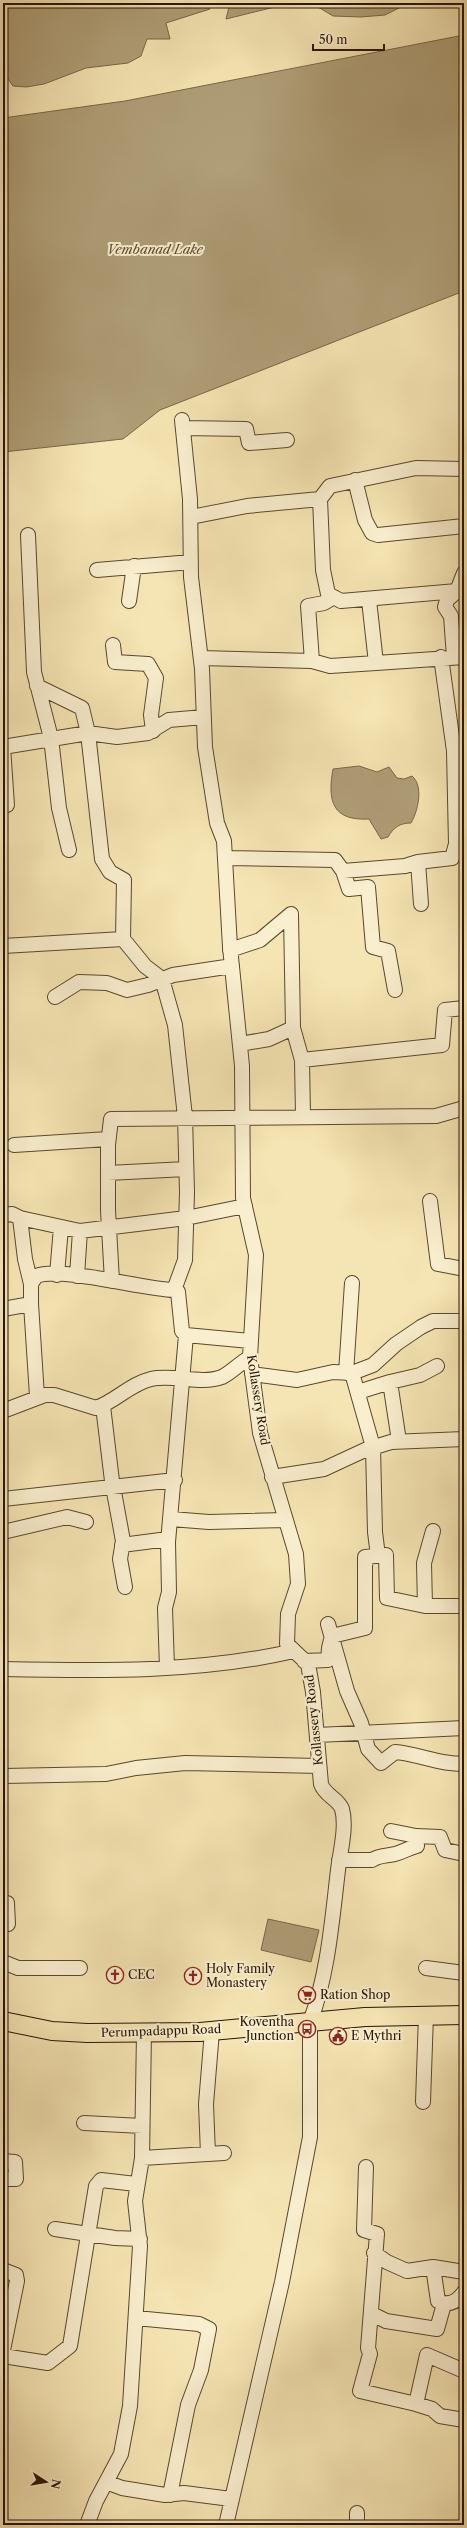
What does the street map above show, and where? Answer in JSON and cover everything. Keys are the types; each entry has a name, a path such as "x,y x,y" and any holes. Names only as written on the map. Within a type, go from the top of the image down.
{"main road":[{"name":"Perumpadappu Road","path":"3,2021 52,2031 87,2033 212,2031 310,2022 426,2015 464,2015"}],"street":[{"name":"Kollassery Road","path":"226,2525 282,2282 310,2137 310,2022 324,1962 342,1840 341,1808 323,1790 319,1766 313,1692 308,1664 287,1644 288,1614 298,1584 296,1554 260,1433 250,1357 256,1255 245,1206 240,1044 230,950 226,858 224,841 217,822 208,773 201,658 191,562 191,517 182,424 246,428 249,442 287,440"},
{"path":"461,592 341,602 334,598 328,594 324,581 320,499 330,486 354,480 416,468 464,469"},
{"path":"354,480 365,520 372,533 378,535 464,526"},
{"path":"191,517 247,506 320,499"},
{"path":"28,535 34,672 51,738 60,808 66,829 69,850"},
{"path":"97,570 191,562"},
{"path":"129,601 134,566"},
{"path":"461,592 464,573"},
{"path":"343,871 405,866 418,862 458,858 456,844 451,616 445,607 447,600 461,592"},
{"path":"312,661 308,606 324,603 334,598"},
{"path":"369,600 376,663"},
{"path":"113,644 115,662 148,664 156,678 151,715 153,730"},
{"path":"201,658 312,661 330,666 453,657"},
{"path":"38,686 82,708 88,733 102,859 110,872 124,880 123,939 145,966 162,978 175,1025 185,1117 186,1218 185,1260 174,1290"},
{"path":"8,805 3,747 88,733 117,737 148,733 169,720 204,717"},
{"path":"226,858 335,860 343,871 349,889 368,887 373,947 388,951 395,990"},
{"path":"418,862 421,904"},
{"path":"230,950 260,940 291,914 293,1028 302,1060 303,1116"},
{"path":"3,946 123,939"},
{"path":"55,997 79,982 107,983 127,990 148,985 162,978 173,975 232,966"},
{"path":"302,1060 442,1045 445,1010 464,1008"},
{"path":"240,1044 269,1039 293,1028"},
{"path":"112,1281 108,1173 108,1139 111,1119 242,1116 436,1116 464,1108"},
{"path":"14,1145 108,1139"},
{"path":"108,1173 186,1169"},
{"path":"430,1201 438,1264 464,1269"},
{"path":"3,1215 12,1214 20,1218 80,1231 186,1218 245,1206"},
{"path":"20,1218 25,1259 31,1284 37,1396"},
{"path":"57,1275 61,1227"},
{"path":"77,1276 80,1231"},
{"path":"31,1284 40,1275 77,1276 174,1290 178,1292 182,1330 186,1336 181,1377 175,1480 168,1539 169,1592 166,1608 167,1668"},
{"path":"352,1283 349,1373 358,1392 373,1447 375,1532 378,1556"},
{"path":"3,1309 31,1304"},
{"path":"252,1374 297,1380 333,1372 349,1373 381,1360 396,1344 421,1327 433,1321 464,1321"},
{"path":"186,1336 250,1341"},
{"path":"3,1411 37,1396 54,1395 90,1408 102,1406 138,1384 151,1379 181,1377 214,1379 223,1376 250,1357"},
{"path":"358,1392 420,1375 437,1366"},
{"path":"390,1382 399,1441"},
{"path":"102,1406 122,1545 120,1559 125,1587"},
{"path":"272,1477 324,1469 373,1447 399,1441 464,1439"},
{"path":"3,1499 175,1480"},
{"path":"3,1532 67,1518 86,1522"},
{"path":"171,1519 209,1522 286,1520"},
{"path":"425,1606 424,1563 433,1531"},
{"path":"122,1545 168,1539"},
{"path":"330,1630 365,1628 365,1557 386,1555 387,1598 425,1606 464,1606"},
{"path":"3,1670 119,1672 220,1665 299,1656 328,1660 330,1630"},
{"path":"330,1630 347,1691 368,1749 381,1763 395,1752 412,1753 456,1765 464,1763"},
{"path":"316,1735 464,1728"},
{"path":"3,1776 106,1774 136,1768 185,1763 319,1766"},
{"path":"392,1831 416,1836 440,1837 445,1850 464,1854"},
{"path":"339,1860 372,1860 376,1857 397,1854 406,1848 417,1846 416,1836"},
{"path":"3,1902 7,1903 8,1924 3,1923"},
{"path":"3,1962 18,1968 80,1968"},
{"path":"426,1968 464,1973"},
{"path":"423,2102 426,2015"},
{"path":"208,2154 206,2104 212,2031"},
{"path":"87,2525 106,2482 121,2454 130,2406 140,2239 135,2201 136,2184 142,2158 144,2032"},
{"path":"84,2123 142,2126"},
{"path":"142,2158 224,2153"},
{"path":"3,2161 15,2162 16,2180 3,2179"},
{"path":"366,2167 364,2230 377,2234 374,2253 375,2273 368,2348 370,2354 360,2391 416,2404 432,2409 440,2416 464,2420"},
{"path":"3,2356 48,2363 70,2346 96,2186 101,2180 136,2184"},
{"path":"55,2229 140,2239"},
{"path":"374,2253 407,2272 433,2267 464,2272"},
{"path":"433,2267 438,2301 444,2304 459,2299 464,2292"},
{"path":"3,2270 16,2275 17,2281 3,2350"},
{"path":"372,2314 386,2321 437,2329 444,2304"},
{"path":"136,2318 199,2324 209,2329 201,2370 188,2405 170,2495"},
{"path":"416,2404 427,2355 464,2371"},
{"path":"106,2482 122,2488 170,2495 184,2493 231,2499"}],"water":[{"path":"3,3 206,3 210,9 166,23 170,39 147,39 141,56 128,63 86,68 44,84 26,87 13,86 3,72"},
{"path":"230,3 291,3 226,19"},
{"path":"318,3 409,3 385,15 361,17 333,16 318,7"},
{"name":"Vembanad Lake","path":"464,35 464,291 160,410 123,439 3,452 3,118 125,101"},
{"path":"359,766 377,772 389,767 397,778 404,779 412,776 416,780 419,799 414,818 411,823 398,826 388,837 381,839 369,819 347,817 340,813 332,800 331,781 333,769"},
{"path":"268,1919 319,1930 311,1962 261,1950"}],"place":[{"name":"CEC","path":"115,1975"},
{"name":"Holy Family Monastery","path":"193,1976"},
{"name":"Ration Shop","path":"307,1995"},
{"name":"Koventha Junction","path":"307,2029"},
{"name":"E Mythri","path":"338,2036"}]}
